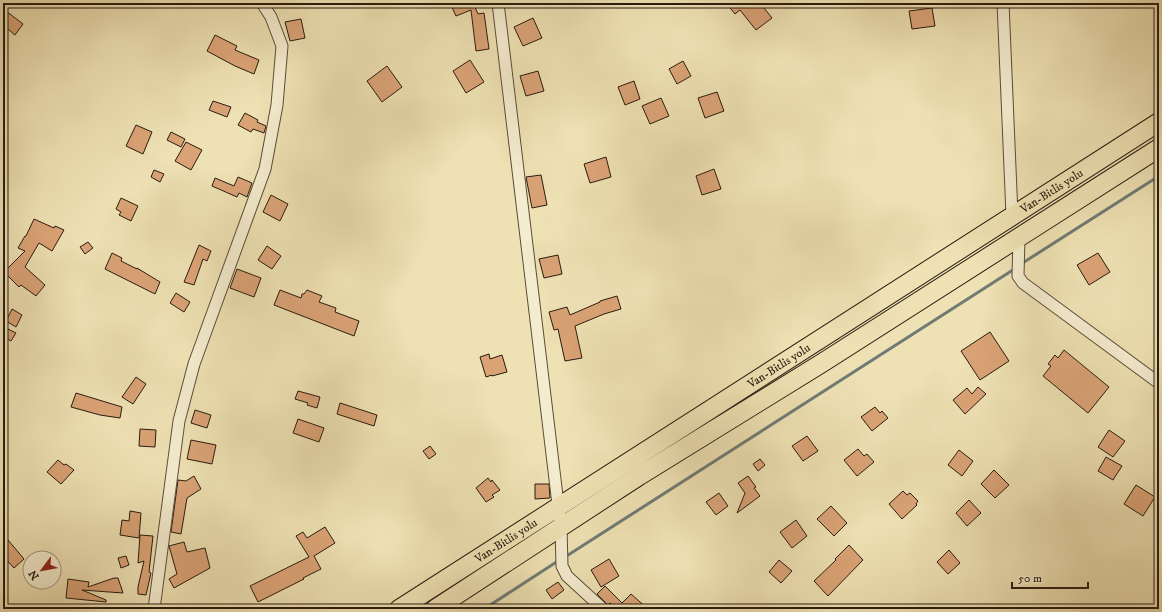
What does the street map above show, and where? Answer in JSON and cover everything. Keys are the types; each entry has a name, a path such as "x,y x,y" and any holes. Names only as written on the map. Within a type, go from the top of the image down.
{"highway":[{"name":"Van-Bitlis yolu","path":"399,609 1159,122"},
{"name":"Van-Bitlis yolu","path":"435,609 639,476 822,364 1159,148"}],"street":[{"path":"154,609 179,421 194,364 265,169 277,105 282,46 271,17 262,3"},
{"path":"498,3 561,528 564,571 603,609"},
{"path":"1003,3 1012,215"},
{"path":"1020,237 1021,280 1159,383"}],"building":[{"path":"450,3 486,3 475,7 478,14 484,13 489,49 476,51 471,10 456,16"},
{"path":"726,3 760,3 772,18 756,30 740,10 735,14"},
{"path":"932,8 935,26 912,29 909,11"},
{"path":"6,11 23,24 15,35 3,25 3,15"},
{"path":"533,18 542,38 523,46 514,27"},
{"path":"301,19 305,38 290,41 285,22"},
{"path":"215,35 237,46 235,50 259,60 254,74 207,51"},
{"path":"470,60 484,82 466,93 453,71"},
{"path":"683,61 691,76 677,84 669,69"},
{"path":"387,66 402,87 382,102 367,81"},
{"path":"538,71 544,91 526,96 520,76"},
{"path":"634,81 640,99 625,105 618,87"},
{"path":"717,92 724,111 705,118 698,98"},
{"path":"661,98 669,116 650,124 642,106"},
{"path":"213,101 231,107 227,117 209,110"},
{"path":"245,113 258,120 257,122 266,126 264,133 253,129 251,132 238,125"},
{"path":"136,125 152,132 143,154 126,146"},
{"path":"171,132 185,139 181,147 167,140"},
{"path":"186,142 202,150 191,170 175,161"},
{"path":"606,157 611,177 590,183 584,164"},
{"path":"714,169 721,189 702,195 696,176"},
{"path":"154,170 164,174 160,182 151,177"},
{"path":"541,175 547,205 532,208 526,177"},
{"path":"238,177 252,183 247,197 239,193 237,197 212,186 215,178 234,186"},
{"path":"271,195 288,204 280,221 263,212"},
{"path":"121,198 138,206 131,221 119,215 121,212 116,209"},
{"path":"34,219 54,228 55,226 64,230 52,251 39,243 25,267 45,285 36,296 21,285 19,287 4,272 25,251 18,248 26,236"},
{"path":"88,242 93,248 85,254 80,247"},
{"path":"199,245 211,251 207,261 203,259 194,285 184,282"},
{"path":"267,246 281,256 272,269 258,260"},
{"path":"112,253 122,258 121,261 137,268 160,282 155,294 105,269"},
{"path":"1098,253 1110,272 1089,285 1077,265"},
{"path":"558,255 562,274 544,278 539,259"},
{"path":"237,269 261,278 254,297 230,288"},
{"path":"280,290 301,298 302,294 304,294 307,290 322,296 319,302 336,308 335,312 359,321 354,336 274,305"},
{"path":"176,293 190,302 184,312 170,303"},
{"path":"617,296 621,309 604,314 575,326 582,358 565,361 558,329 554,330 549,312 567,307 570,315 600,301"},
{"path":"12,309 22,315 16,327 6,321"},
{"path":"8,329 16,333 11,341 4,337"},
{"path":"990,332 1009,361 980,380 961,351"},
{"path":"1064,350 1109,387 1088,413 1043,376 1051,366 1048,364 1055,355 1058,358"},
{"path":"489,354 490,359 502,355 507,372 486,377 480,357"},
{"path":"136,377 146,384 133,404 122,397"},
{"path":"978,387 986,394 965,414 953,400 967,388 972,394"},
{"path":"298,391 320,397 317,408 307,405 308,403 295,399"},
{"path":"76,393 122,407 120,418 100,415 71,407"},
{"path":"340,403 377,415 374,426 337,414"},
{"path":"875,407 880,413 882,411 888,418 872,431 861,417"},
{"path":"195,410 211,415 207,428 191,423"},
{"path":"298,419 324,428 319,442 293,433"},
{"path":"140,429 156,430 155,447 139,446"},
{"path":"1109,430 1125,441 1113,457 1098,447"},
{"path":"807,436 818,451 803,461 792,446"},
{"path":"191,440 216,445 212,464 187,459"},
{"path":"430,446 436,454 429,459 423,451"},
{"path":"858,449 864,456 867,454 874,462 857,476 844,460"},
{"path":"959,450 973,461 962,476 948,465"},
{"path":"1106,457 1122,466 1113,480 1098,471"},
{"path":"760,459 765,465 758,471 753,464"},
{"path":"58,460 74,470 61,484 47,472"},
{"path":"994,470 1009,485 995,498 981,484"},
{"path":"194,476 201,489 187,498 181,534 171,532 178,480 186,481"},
{"path":"748,476 756,487 754,488 760,496 737,513 745,493 738,483"},
{"path":"488,478 491,482 492,480 500,490 492,495 494,497 486,502 476,488"},
{"path":"535,484 549,484 550,498 535,499"},
{"path":"1136,485 1155,497 1143,516 1124,504"},
{"path":"903,491 907,495 910,493 918,501 916,504 917,505 902,519 889,504"},
{"path":"719,493 728,506 716,515 706,502"},
{"path":"969,500 981,513 967,526 956,513"},
{"path":"831,506 847,523 834,536 817,519"},
{"path":"130,511 141,513 139,538 120,535 122,520 129,521"},
{"path":"796,520 807,536 792,548 780,532"},
{"path":"325,527 335,543 314,556 321,569 258,602 250,586 309,557 296,536 303,532 307,538"},
{"path":"3,534 22,557 22,561 14,568 3,556"},
{"path":"140,535 153,536 149,572 151,573 146,595 138,594 138,587 144,561 138,563"},
{"path":"184,542 187,552 205,548 210,568 174,588 169,579 177,574 169,546"},
{"path":"849,545 863,560 828,596 814,581"},
{"path":"949,550 960,563 948,574 937,562"},
{"path":"126,556 129,565 121,568 118,558"},
{"path":"609,559 619,576 601,587 591,570"},
{"path":"779,560 792,571 781,583 769,572"},
{"path":"118,578 123,593 82,590 106,600 106,602 66,598 68,579 89,582 88,587"},
{"path":"558,582 564,590 552,599 546,590"},
{"path":"605,586 622,603 631,594 648,609 617,609 610,603 608,605 597,594"}],"waterway":[{"path":"1021,264 1159,176"},
{"path":"565,557 1016,268"},
{"path":"484,609 558,561"}]}
